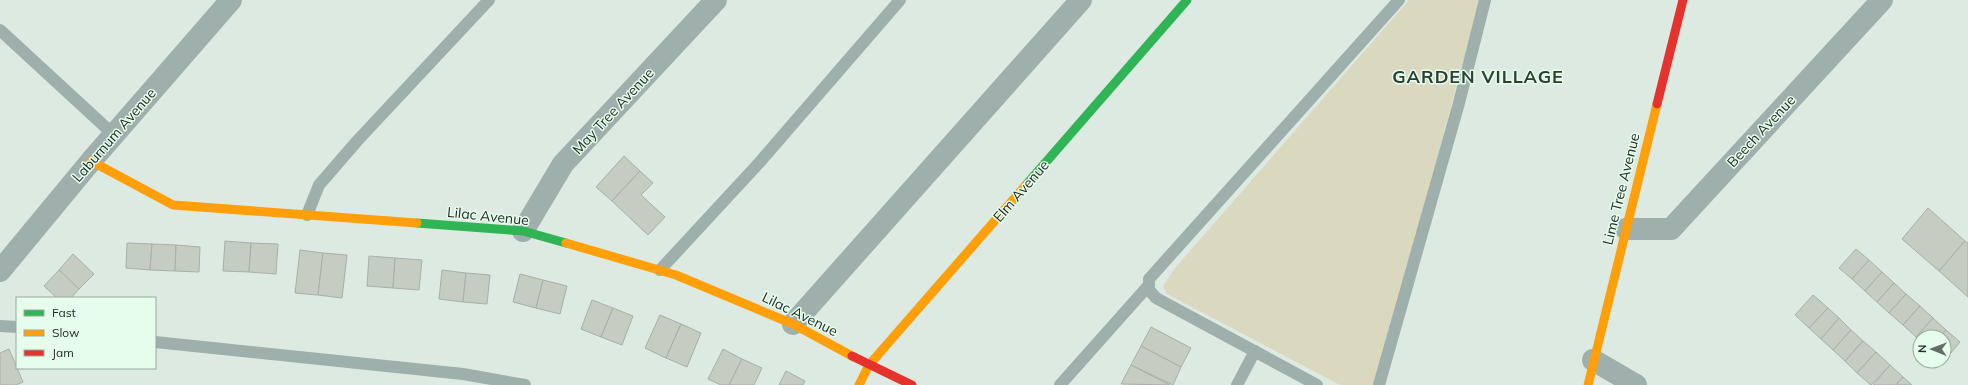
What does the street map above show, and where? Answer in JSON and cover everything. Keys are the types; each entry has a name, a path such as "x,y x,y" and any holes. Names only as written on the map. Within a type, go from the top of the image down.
{"street":[{"name":"Laburnum Avenue","path":"0,271 91,161 231,0"},
{"name":"May Tree Avenue","path":"523,231 563,164 716,0"},
{"path":"793,324 1081,0"},
{"name":"Elm Avenue","path":"859,385 869,365 1188,0"},
{"name":"Lime Tree Avenue","path":"1588,385 1683,0"},
{"name":"Beech Avenue","path":"1626,229 1671,229 1882,0"},
{"name":"Lilac Avenue","path":"91,161 173,205 523,231 676,275 793,324 869,365 912,385"},
{"path":"1593,360 1636,385"}],"lane":[{"path":"307,215 324,179 358,140 489,0"},
{"path":"660,270 760,163 900,0"},
{"path":"1317,385 1156,298 1149,290 1149,279 1399,0"},
{"path":"1379,385 1459,103 1485,0"},
{"path":"0,30 114,135"},
{"path":"1060,385 1149,285"},
{"path":"0,326 16,327"},
{"path":"156,342 463,374 525,385"},
{"path":"1237,385 1255,351"}],"shaded area":[{"path":"1409,0 1480,0 1375,385 1340,385 1167,294 1163,286 1175,268"}],"building":[{"path":"624,156 640,171 612,201 596,187"},
{"path":"640,171 653,183 641,195 665,217 648,235 612,201"},
{"path":"1928,208 1965,241 1939,271 1902,239"},
{"path":"225,241 251,243 249,272 223,271"},
{"path":"1965,241 1968,243 1968,297 1939,271"},
{"path":"127,243 152,244 150,270 126,268"},
{"path":"251,243 278,244 276,274 249,272"},
{"path":"152,244 176,245 175,271 150,270"},
{"path":"176,245 200,247 199,272 175,271"},
{"path":"1856,249 1869,260 1852,279 1839,268"},
{"path":"300,250 323,253 318,295 295,293"},
{"path":"323,253 347,255 342,298 318,295"},
{"path":"73,254 94,274 79,289 59,270"},
{"path":"369,256 395,258 393,288 367,286"},
{"path":"395,258 422,260 419,290 393,288"},
{"path":"1869,260 1882,272 1865,291 1852,279"},
{"path":"59,270 79,289 72,297 56,297 44,286"},
{"path":"442,270 466,273 463,302 439,299"},
{"path":"1882,272 1894,283 1877,302 1865,291"},
{"path":"466,273 490,275 487,304 463,302"},
{"path":"520,274 543,280 536,308 513,302"},
{"path":"543,280 567,286 560,314 536,308"},
{"path":"1894,283 1906,294 1889,313 1877,302"},
{"path":"1906,294 1920,306 1903,325 1889,313"},
{"path":"1813,295 1828,308 1809,328 1795,315"},
{"path":"592,300 613,308 601,337 581,329"},
{"path":"1920,306 1933,318 1923,329 1912,329 1912,333 1903,325"},
{"path":"613,308 633,316 622,345 601,337"},
{"path":"1828,308 1839,318 1821,339 1809,328"},
{"path":"660,315 681,324 666,358 645,348"},
{"path":"1839,318 1851,330 1833,350 1821,339"},
{"path":"1933,318 1945,329 1923,329"},
{"path":"681,324 701,333 687,367 666,358"},
{"path":"1151,327 1191,348 1181,367 1141,346"},
{"path":"1851,330 1863,341 1845,361 1833,350"},
{"path":"1952,335 1960,342 1952,352"},
{"path":"1863,341 1876,352 1857,373 1845,361"},
{"path":"1141,346 1181,367 1173,385 1131,365"},
{"path":"9,349 16,369 17,369 23,382 16,385 0,385 0,353"},
{"path":"723,349 742,359 729,385 721,385 708,379"},
{"path":"1876,352 1890,365 1871,385 1857,373"},
{"path":"742,359 762,368 754,385 729,385"},
{"path":"1131,365 1170,385 1121,384"},
{"path":"1890,365 1903,377 1896,385 1873,385"},
{"path":"786,371 805,381 803,385 779,385"},
{"path":"1903,377 1912,385 1896,385"}],"traffic: fast":[{"path":"1026,185 1187,0"},
{"path":"417,223 523,231 566,243"}],"traffic: slow":[{"path":"1588,385 1657,104"},
{"path":"91,161 173,205 417,223"},
{"path":"859,385 869,365 1026,185"},
{"path":"566,243 676,275 793,324 852,356"}],"traffic: jam":[{"path":"1657,104 1683,0"},
{"path":"852,356 912,385"}],"district":[{"name":"GARDEN VILLAGE","path":"1478,77"}]}
